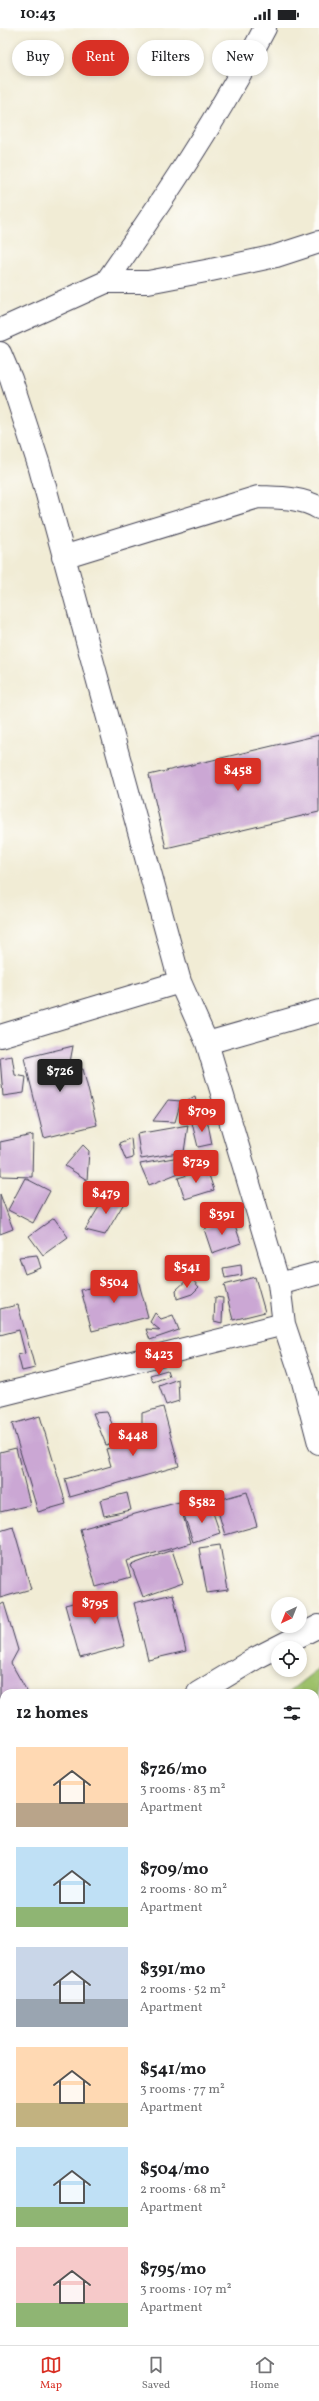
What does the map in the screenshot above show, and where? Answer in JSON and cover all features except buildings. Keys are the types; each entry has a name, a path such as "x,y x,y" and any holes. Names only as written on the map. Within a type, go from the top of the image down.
{"street":[{"path":"106,282 193,155 243,71 265,28"},
{"path":"0,330 106,282 148,282 276,256 319,242"},
{"path":"0,353 11,379 39,464 63,557 180,982 207,1043 279,1284 284,1324 302,1378 319,1443"},
{"path":"63,557 258,497 286,498 312,504 319,508"},
{"path":"0,1036 180,982"},
{"path":"207,1043 319,1011"},
{"path":"279,1284 319,1273"},
{"path":"0,1395 284,1324"},
{"path":"205,1689 256,1658 319,1626"}],"green space":[{"path":"319,1668 319,1689 292,1689"}]}
